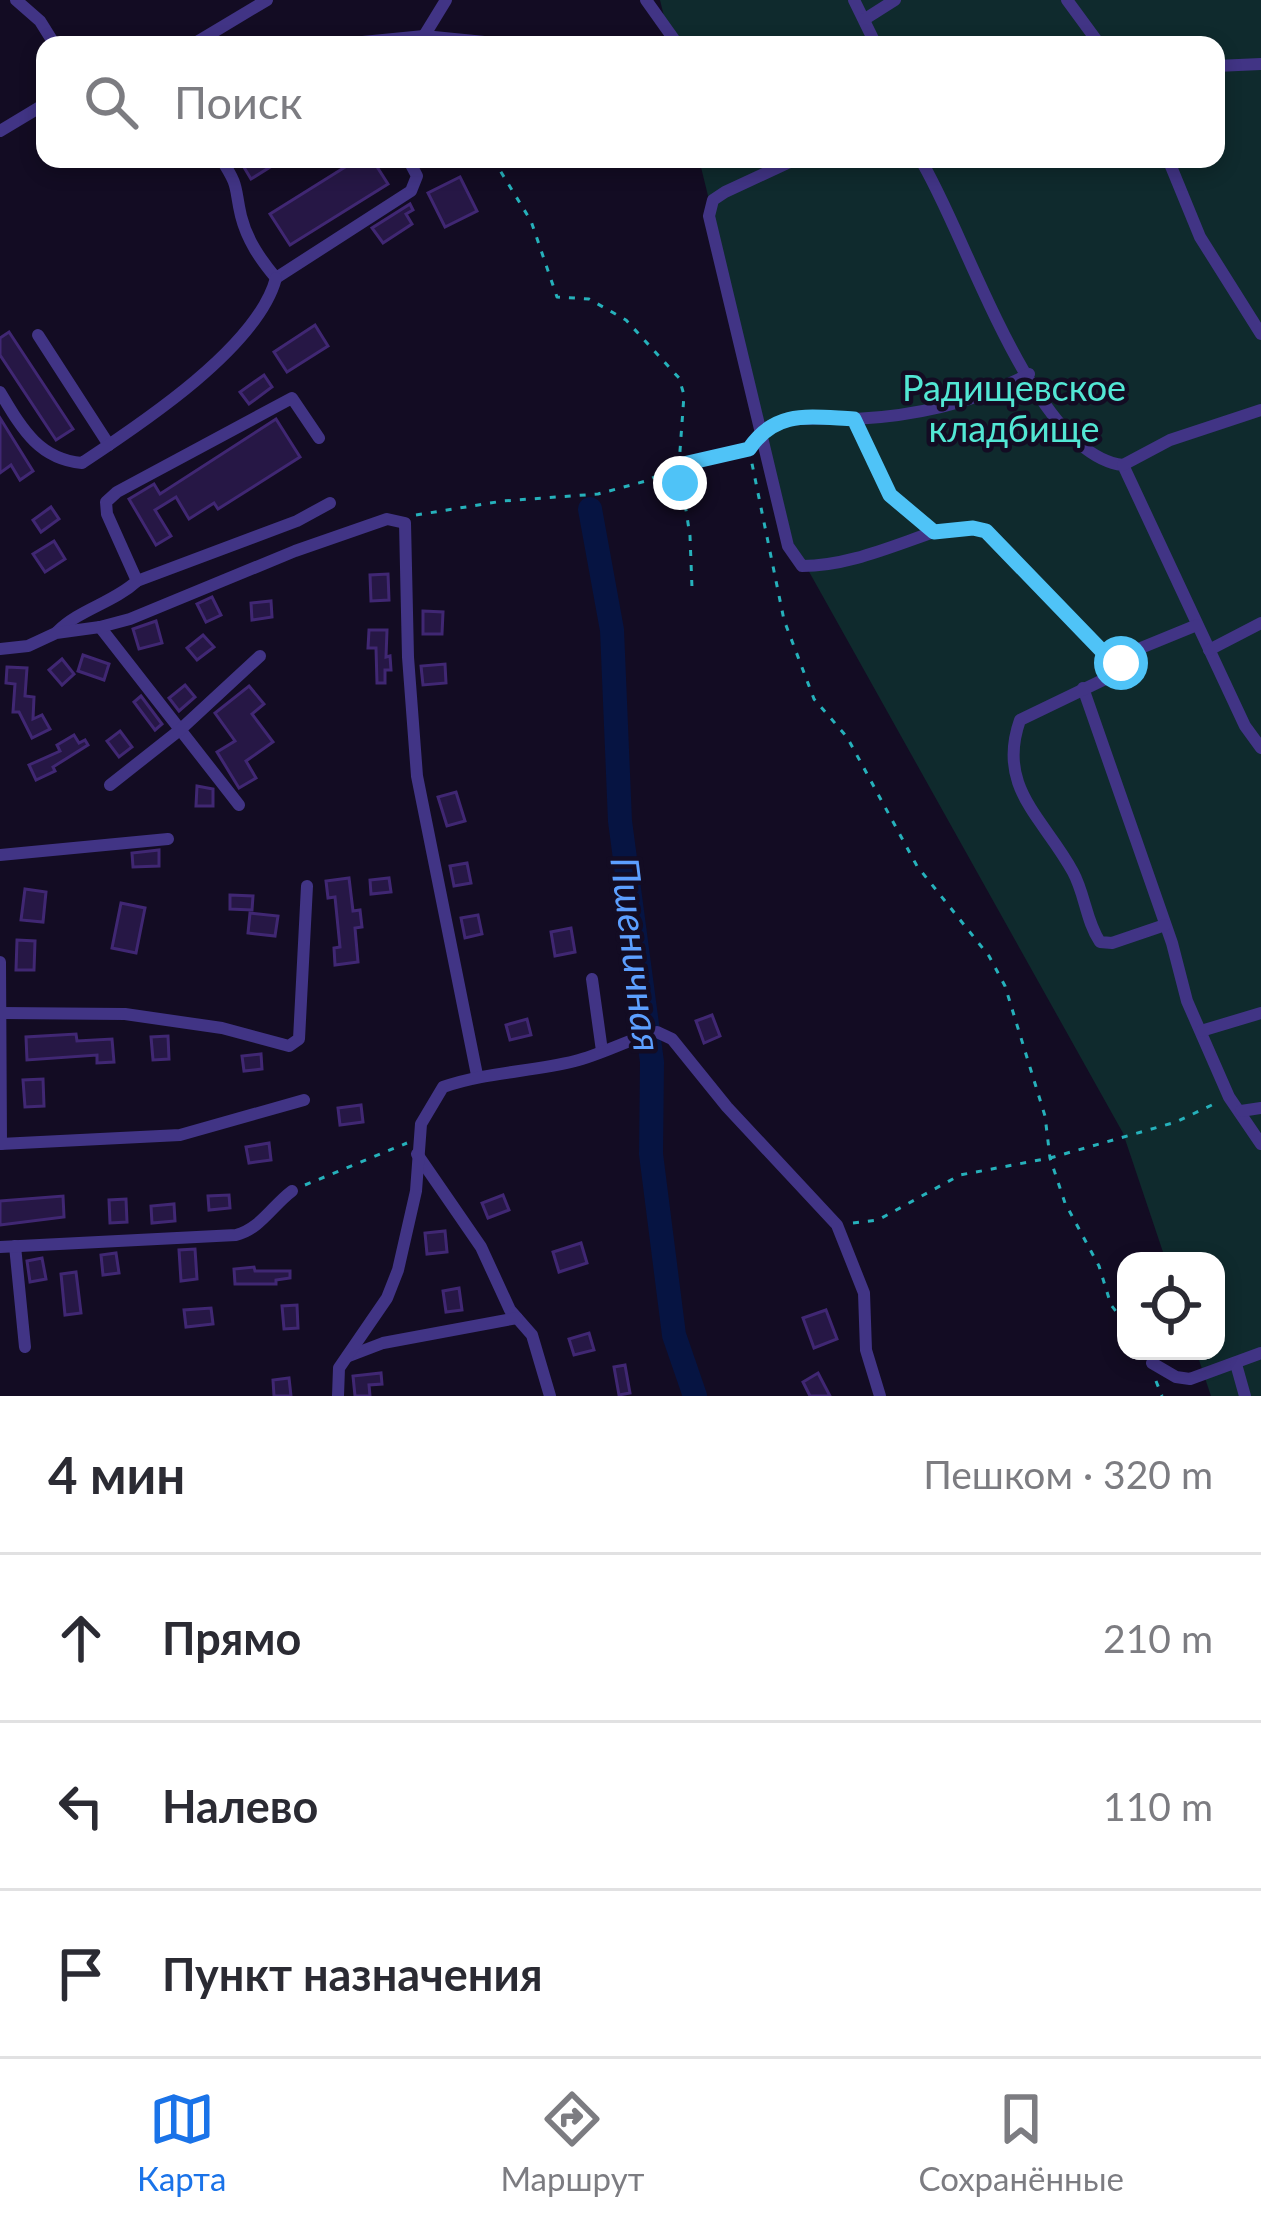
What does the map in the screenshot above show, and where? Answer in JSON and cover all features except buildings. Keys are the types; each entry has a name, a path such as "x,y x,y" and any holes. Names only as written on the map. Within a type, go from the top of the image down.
{"street":[{"path":"207,36 267,0"},
{"path":"424,36 446,0"},
{"path":"646,0 672,36"},
{"path":"854,0 872,36"},
{"path":"865,19 895,0"},
{"path":"1067,0 1093,36"},
{"path":"25,2 49,36"},
{"path":"1225,66 1261,64"},
{"path":"0,131 36,109"},
{"path":"227,168 238,184 241,216 256,254 276,278"},
{"path":"0,392 37,447 61,461 82,464 161,410 261,316 276,278 411,191 417,176 413,168"},
{"path":"777,168 713,200 709,216 788,547 802,566 850,560 934,532 973,528 986,531 1101,650 1116,655 1131,652 1197,625"},
{"path":"924,168 990,310 1082,451 1102,463 1123,466 1170,440 1261,410"},
{"path":"1172,168 1200,237 1261,334"},
{"path":"38,335 109,445"},
{"path":"762,430 777,422 809,417 906,414 990,394 1029,374"},
{"path":"137,581 107,514 106,502 116,492 292,398 319,438"},
{"path":"854,419 890,495 934,532"},
{"path":"1123,466 1245,726 1261,748"},
{"path":"56,633 69,620 121,595 137,581 276,530 330,503"},
{"path":"0,649 100,627 387,519 405,523 417,776 477,1075"},
{"path":"1209,650 1261,623"},
{"path":"100,627 238,805"},
{"path":"1131,652 1102,680 1020,719 1012,752 1019,789 1072,871 1100,942 1112,943 1165,925"},
{"path":"110,784 181,729 260,656"},
{"path":"1084,688 1187,1001 1229,1097 1261,1144"},
{"path":"0,855 168,839"},
{"path":"2,1013 125,1014 222,1028 289,1046 299,1039 307,886"},
{"path":"0,962 0,1144 180,1135 304,1100"},
{"path":"592,980 602,1051"},
{"path":"1201,1031 1261,1013"},
{"path":"338,1396 339,1368 387,1298 398,1270 416,1190 421,1124 443,1087 477,1075 582,1060 657,1032 672,1039 837,1225 865,1293 866,1350 880,1396"},
{"path":"1241,1112 1261,1108"},
{"path":"417,1154 481,1247 496,1285 536,1342 550,1396"},
{"path":"26,1347 7,1247 236,1235 258,1227 268,1208 292,1191"},
{"path":"349,1356 383,1343 518,1318"},
{"path":"1152,1363 1176,1378 1190,1379 1261,1353"},
{"path":"1236,1364 1245,1396"}],"path":[{"path":"499,168 531,221 557,297 590,299 626,320 680,378 684,395 679,465 692,588"},
{"path":"405,523 419,512 598,494 646,481 679,465 749,449 784,620 814,699 847,736 917,866 988,956 1004,986 1045,1116 1050,1158 1065,1203 1099,1266 1117,1313"},
{"path":"837,1225 878,1220 960,1175 1050,1158 1176,1122 1229,1097"},
{"path":"292,1191 419,1137"}],"green space":[{"name":"Радищевское кладбище","path":"660,0 1261,0 1261,1396 1211,1396 1199,1360 1225,1360 1225,1252 1163,1252 1123,1133 793,543 701,168 1225,168 1225,36 669,36"}],"waterway":[{"name":"Пшеничная","path":"590,509 612,630 620,821 652,1062 651,1154 674,1335 695,1396"}],"route":[{"path":"680,483 679,465 749,449 762,430 777,422 809,417 854,419 890,495 934,532 973,528 997,539 1101,650 1116,655 1131,652 1121,663"}]}
